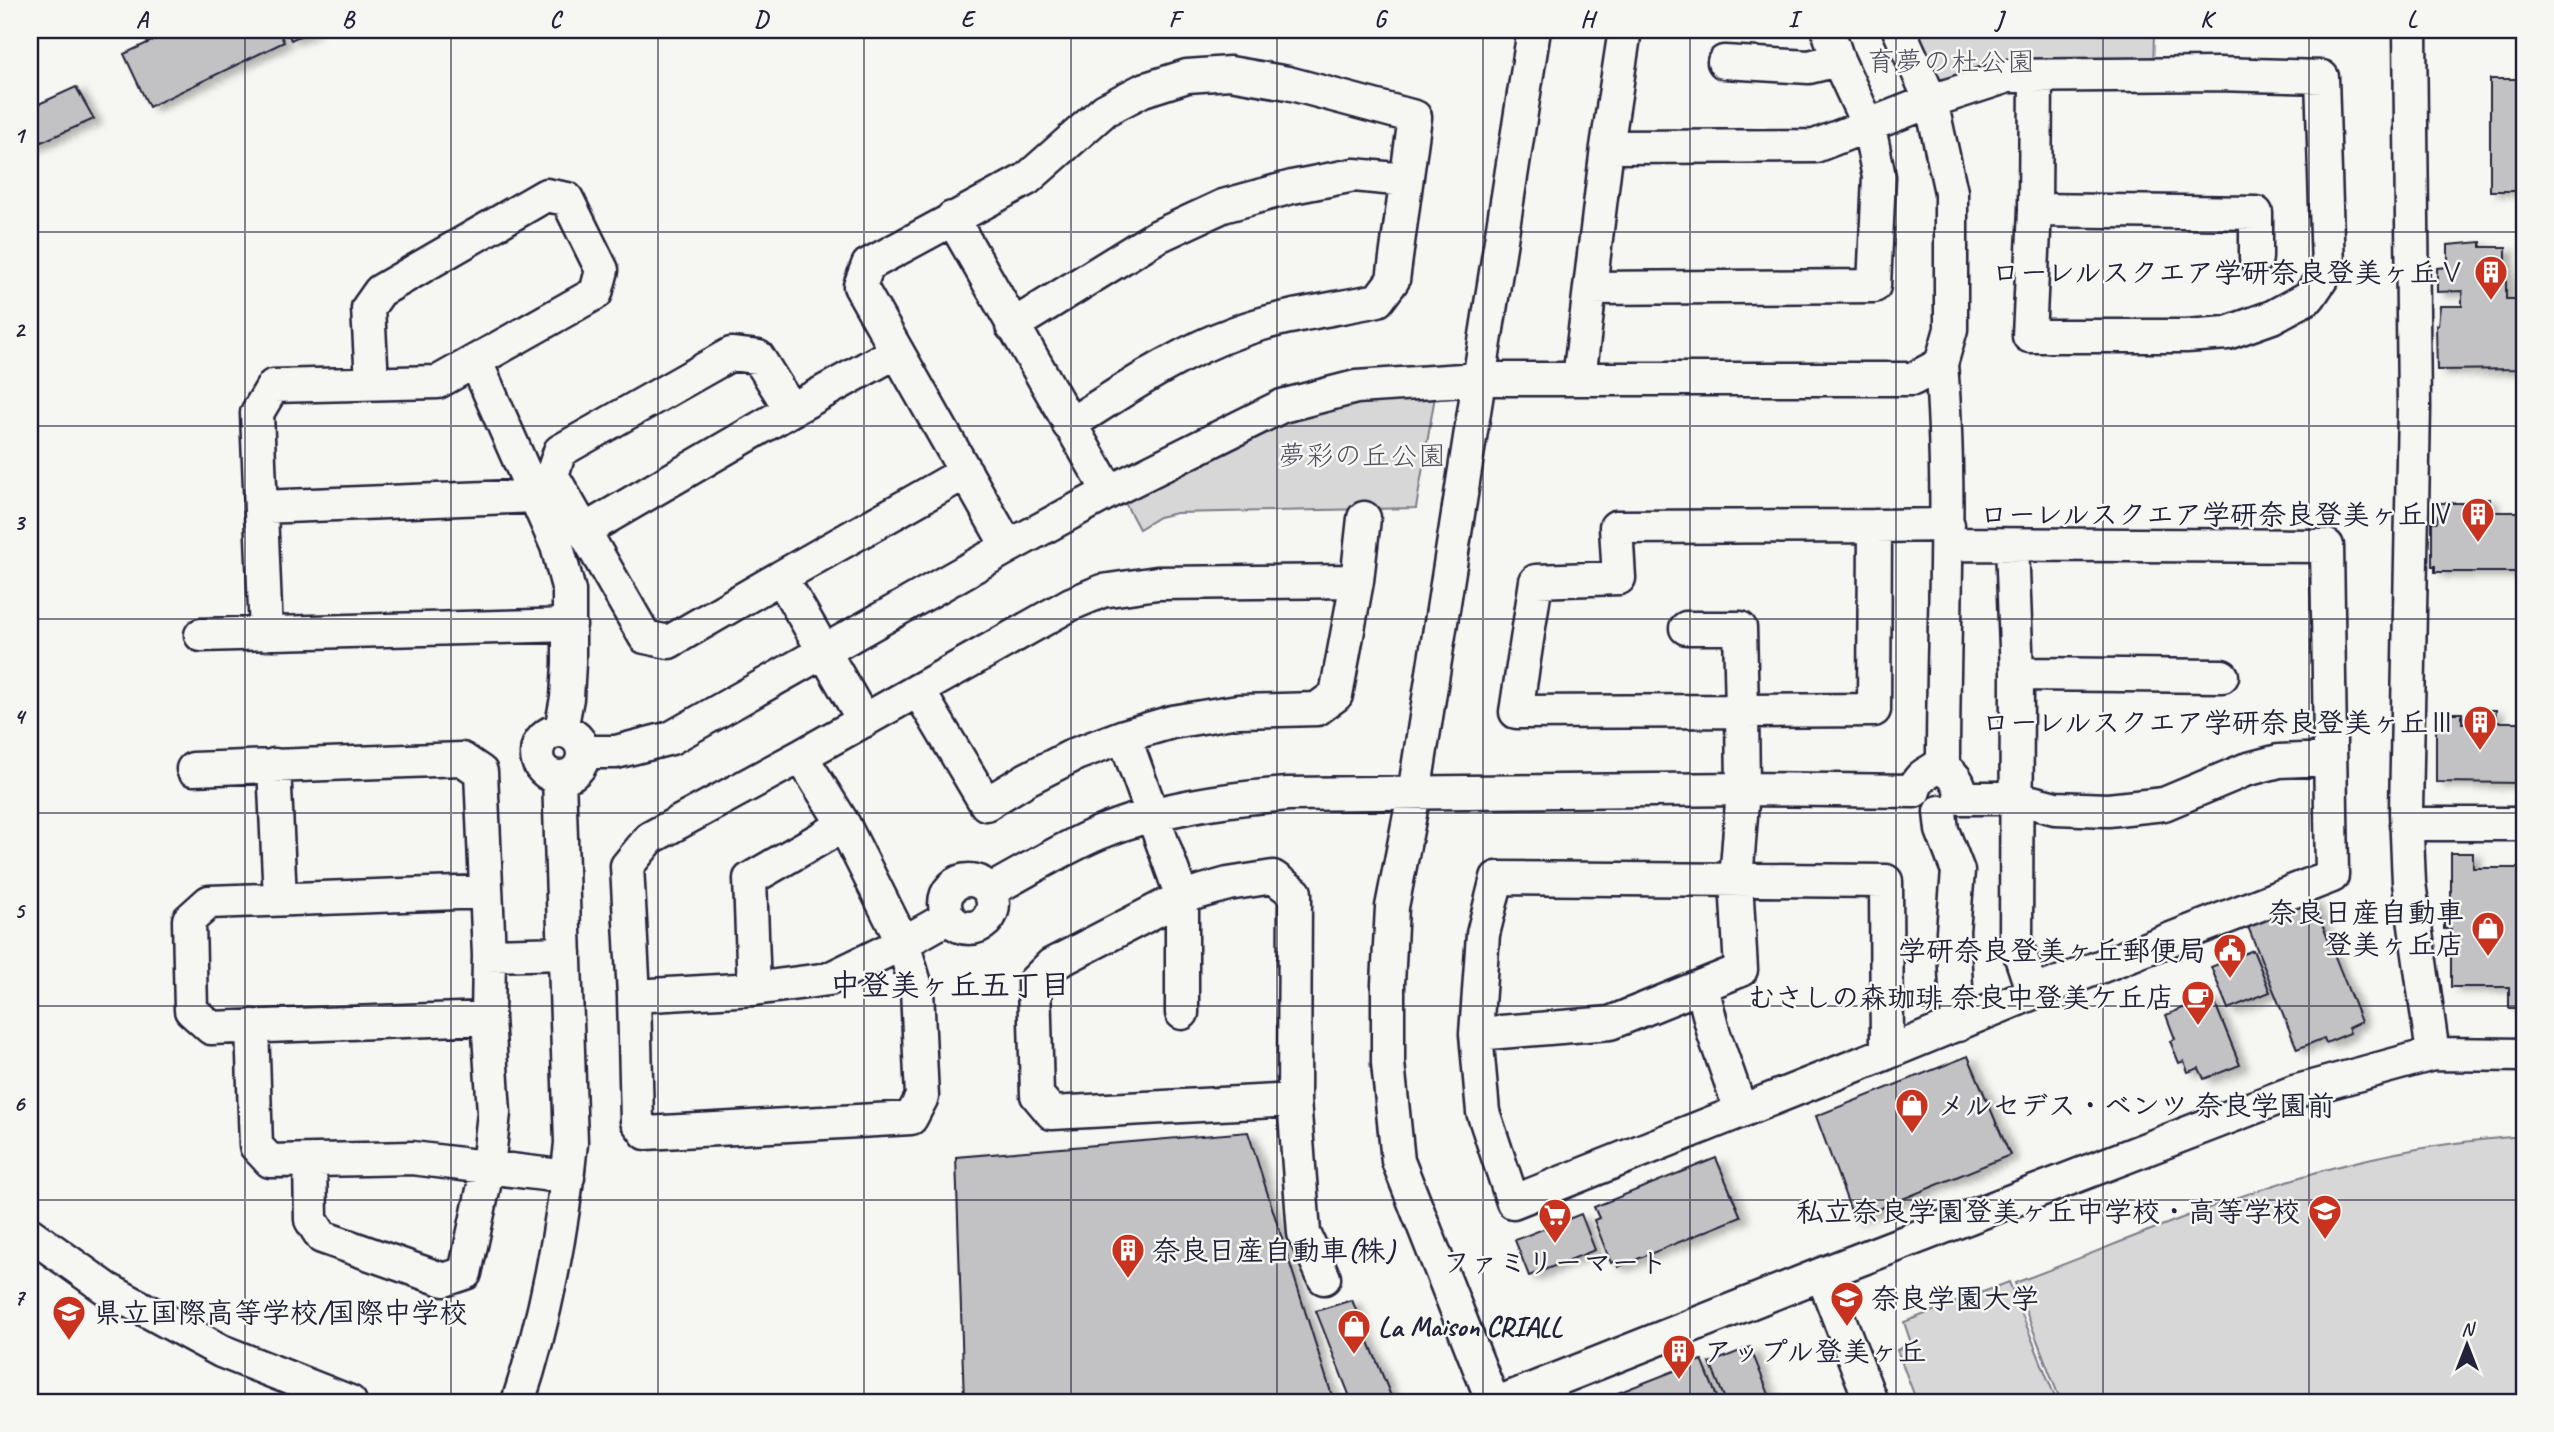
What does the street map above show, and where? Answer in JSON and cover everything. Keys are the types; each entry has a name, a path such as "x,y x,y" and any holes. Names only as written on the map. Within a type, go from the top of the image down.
{"street":[{"path":"1493,1402 1398,1161 1388,1063 1389,971 1392,907 1414,794 1534,30"},
{"path":"1579,379 1607,148 1625,30"},
{"path":"1590,288 1874,286 1879,177 1869,127 1838,60 1828,30"},
{"path":"1899,30 1931,101 1951,192 1951,329 1941,364 1946,422 1947,535 1943,759 1940,766 1916,781 1914,791 1919,804 1926,809 2016,798 2054,808 2108,810 2164,804 2245,770 2279,761 2328,759"},
{"path":"2410,30 2414,408 2406,824 2409,883 2433,1054"},
{"path":"1724,62 1809,67 1838,60"},
{"path":"1008,547 860,286 868,265 1027,179 1105,110 1143,90 1187,76 1230,73 1288,83 1415,117 1393,281 1378,300 1300,314 1237,332 1163,366 1069,425"},
{"path":"1607,148 1815,146 1931,101 2008,76 2218,74 2322,77 2328,269 2309,297 2272,317 2227,332 2186,337 2029,337 2035,211 2036,77"},
{"path":"1012,326 1156,237 1223,206 1292,187 1354,175 1406,180"},
{"path":"266,634 257,413 273,386 438,382 596,293 602,270 567,199 546,195 380,290 368,308 372,382"},
{"path":"2035,211 2256,213 2256,258"},
{"path":"952,218 1109,492"},
{"path":"585,530 896,352"},
{"path":"791,410 758,357 731,354 560,451 552,475 645,637 669,642 966,472"},
{"path":"476,362 557,546 569,592 567,698 561,730"},
{"path":"583,752 616,752 671,738 1109,492 1282,406 1356,387 1478,379 1913,379 1941,364"},
{"path":"261,507 536,496"},
{"path":"918,690 986,804 1076,754 1172,722 1238,711 1317,709 1336,695 1357,581 1364,518"},
{"path":"1875,526 1874,710 1516,712 1536,581 1619,578 1616,527 1875,526 2012,545 2327,546 2328,759 2332,877 2033,993 1958,1025 1513,1202 1483,1112 1476,1034 1483,934 1497,878 1886,881 1887,1053"},
{"path":"2012,545 2017,674 2016,942 2033,993"},
{"path":"781,577 864,721"},
{"path":"801,756 844,825 903,943 918,990 922,1097 911,1118 646,1133 637,1121 627,866 650,838 1071,604 1102,591 1157,583 1357,581"},
{"path":"201,635 570,625"},
{"path":"1476,1034 1610,1023 1741,970 1736,881 1743,789 1740,628 1686,628"},
{"path":"2017,674 2222,676"},
{"path":"561,730 578,739 583,752 574,772 559,777 552,776 540,767 536,753 546,734 561,730"},
{"path":"1124,736 1182,897 1182,1013"},
{"path":"193,769 462,759 481,772 489,955 488,1018 494,1113 488,1167 466,1273 444,1280 322,1237 311,1220 310,1162"},
{"path":"274,765 280,899"},
{"path":"1940,766 1952,774 1961,786 1950,805 1942,830 1958,872 1953,930 1958,1025"},
{"path":"519,1402 536,1349 568,1177 571,1143 559,777"},
{"path":"634,996 754,989 829,979 949,917 945,903 956,884 963,881 978,882 989,891 1098,833 1153,815 1230,799 1288,794 1743,789 1914,791"},
{"path":"2406,824 2524,824"},
{"path":"754,989 750,879 844,825"},
{"path":"1294,1100 1052,1113 1037,1095 1034,982 1051,965 1182,897 1228,884 1273,877 1295,893 1294,1100 1304,1233 1324,1278"},
{"path":"485,892 209,902 189,920 191,1010 211,1028 488,1018"},
{"path":"489,955 565,953"},
{"path":"1702,986 1714,1034 1741,1111"},
{"path":"252,1026 256,1146 270,1161 412,1158 568,1177"},
{"path":"1500,1402 2294,1091 2433,1054 2524,1055"},
{"path":"30,1234 107,1289 221,1351 350,1402"},
{"path":"1822,1274 1871,1402"}],"green space":[{"name":"育夢の杜公園","path":"1899,30 2154,30 2153,75 2036,77 1931,101"},
{"name":"夢彩の丘公園","path":"1436,390 1416,508 1176,513 1159,517 1139,529 1123,499 1256,427 1328,406"},
{"name":"私立奈良学園登美ヶ丘中学校・高等学校","path":"2524,1136 2524,1402 2061,1402 2015,1283 2224,1202 2309,1175 2415,1149"},
{"name":"私立奈良学園登美ヶ丘中学校・高等学校","path":"2009,1282 2057,1402 1917,1402 1897,1350 1911,1343 1904,1322"}],"building":[{"path":"175,30 278,30 284,42 149,107 124,54"},
{"path":"286,30 313,30 291,40"},
{"path":"2490,79 2524,79 2524,191 2490,191"},
{"path":"76,87 94,119 30,147 30,108"},
{"name":"ローレルスクエア学研奈良登美ヶ丘Ⅴ","path":"2481,242 2481,247 2506,247 2506,299 2519,299 2519,306 2524,306 2524,369 2437,370 2436,325 2440,306 2462,306 2462,291 2437,292 2437,268 2448,267 2448,245"},
{"name":"ローレルスクエア学研奈良登美ヶ丘Ⅳ","path":"2479,499 2490,499 2490,512 2524,512 2524,572 2435,572 2435,566 2432,566 2432,522 2437,522 2439,503 2462,503 2462,511 2479,511"},
{"name":"ローレルスクエア学研奈良登美ヶ丘Ⅲ","path":"2485,710 2496,710 2495,722 2524,722 2524,783 2436,782 2436,713 2462,713 2462,723 2485,723"},
{"name":"奈良日産自動車 登美ヶ丘店","path":"2451,853 2473,853 2473,868 2524,868 2524,1008 2509,1008 2509,987 2451,987 2451,929 2444,929 2444,904 2451,904"},
{"path":"2312,899 2361,1022 2348,1028 2350,1033 2326,1043 2324,1038 2297,1049 2247,924"},
{"path":"2253,950 2270,992 2228,1009 2211,967"},
{"name":"むさしの森珈琲 奈良中登美ケ丘店","path":"2212,996 2240,1065 2204,1079 2199,1068 2188,1072 2184,1061 2179,1063 2170,1041 2175,1039 2166,1015"},
{"name":"メルセデス・ベンツ 奈良学園前","path":"1968,1056 2010,1155 1854,1219 1816,1116"},
{"name":"奈良日産自動車(株)","path":"1248,1132 1334,1402 964,1402 956,1157"},
{"path":"1716,1158 1741,1217 1618,1267 1616,1261 1611,1263 1594,1220 1599,1218 1594,1207"},
{"name":"ファミリーマート","path":"1581,1214 1595,1250 1529,1276 1515,1240"},
{"name":"La Maison CRIALL","path":"1352,1300 1393,1401 1352,1402 1316,1311"},
{"path":"1750,1347 1772,1402 1726,1402 1710,1363"},
{"name":"アップル登美ヶ丘","path":"1702,1360 1719,1402 1595,1402"}],"place":[{"name":"ローレルスクエア学研奈良登美ヶ丘Ⅴ","path":"2491,302"},
{"name":"ローレルスクエア学研奈良登美ヶ丘Ⅳ","path":"2478,544"},
{"name":"ローレルスクエア学研奈良登美ヶ丘Ⅲ","path":"2480,752"},
{"name":"奈良日産自動車 登美ヶ丘店","path":"2488,958"},
{"name":"学研奈良登美ヶ丘郵便局","path":"2230,980"},
{"name":"むさしの森珈琲 奈良中登美ケ丘店","path":"2198,1027"},
{"name":"メルセデス・ベンツ 奈良学園前","path":"1912,1135"},
{"name":"私立奈良学園登美ヶ丘中学校・高等学校","path":"2325,1241"},
{"name":"ファミリーマート","path":"1555,1245"},
{"name":"奈良日産自動車(株)","path":"1128,1280"},
{"name":"奈良学園大学","path":"1847,1328"},
{"name":"県立国際高等学校/国際中学校","path":"69,1342"},
{"name":"La Maison CRIALL","path":"1354,1356"},
{"name":"アップル登美ヶ丘","path":"1679,1381"}],"district":[{"name":"中登美ヶ丘五丁目","path":"950,985"}]}
